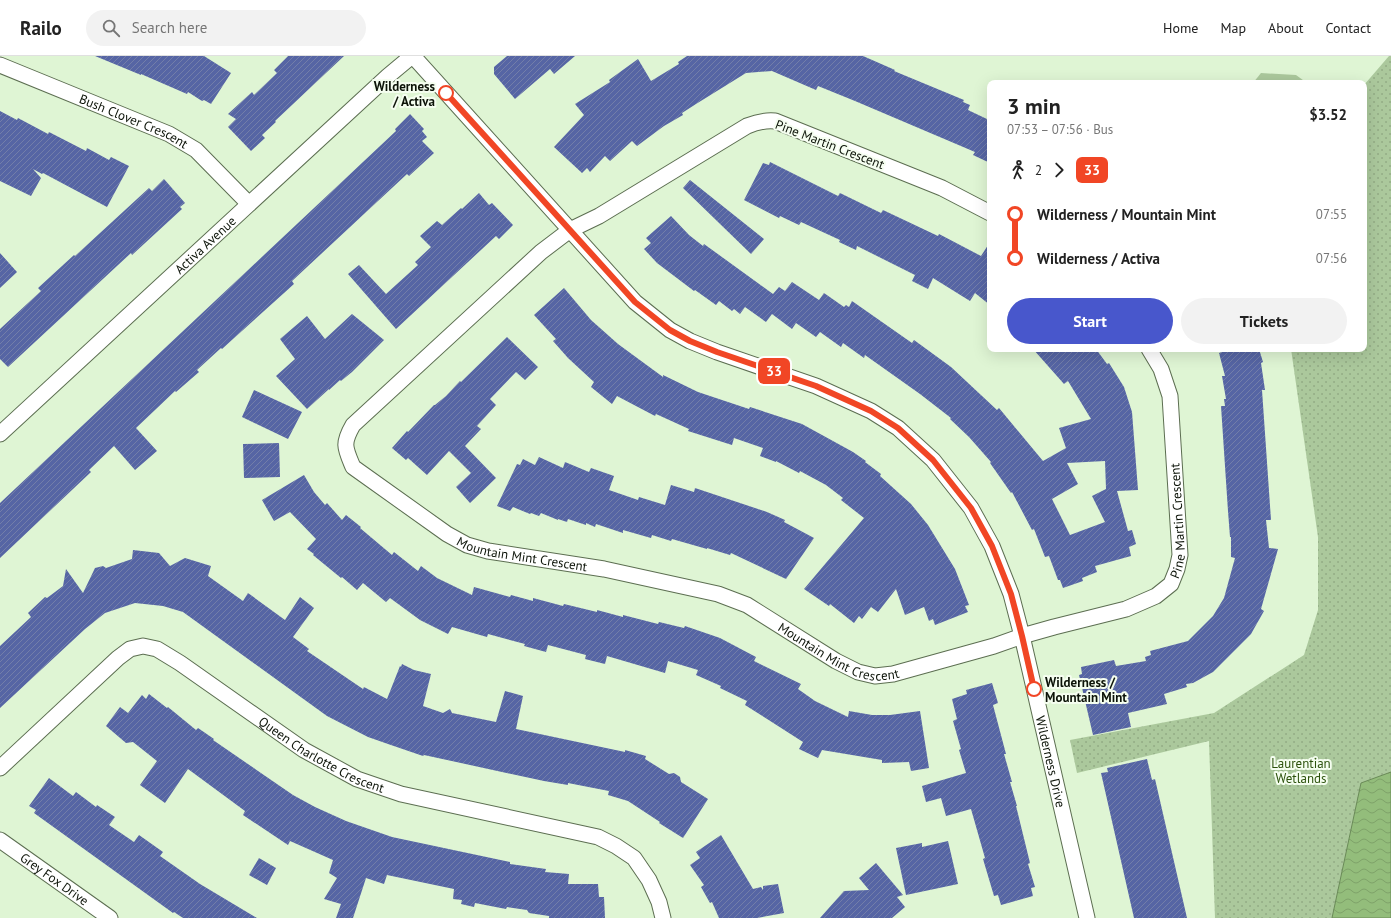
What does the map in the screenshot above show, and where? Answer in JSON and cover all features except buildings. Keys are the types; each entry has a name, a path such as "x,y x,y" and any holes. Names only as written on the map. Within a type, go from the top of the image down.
{"street":[{"name":"Activa Avenue","path":"0,434 412,56"},
{"name":"Wilderness Drive","path":"412,56 635,302 670,330 690,341 717,352 816,386 871,411 898,428 933,460 971,508 992,546 1011,594 1087,918"},
{"name":"Bush Clover Crescent","path":"0,65 169,134 196,150 249,204"},
{"name":"Pine Martin Crescent","path":"570,230 599,216 747,126 766,120 775,121 942,188 987,211"},
{"name":"Mountain Mint Crescent","path":"570,230 541,252 353,425 346,438 347,452 353,467 447,534 467,545 488,551 604,569 718,594 747,605 836,661 858,672 875,676 893,674 994,646 1022,636"},
{"name":"Pine Martin Crescent","path":"1022,636 1126,609 1156,596 1171,584 1177,570 1180,555 1170,396 1161,368 1151,352"},
{"name":"Queen Charlotte Crescent","path":"0,768 118,658 130,649 142,646 157,649 187,668 304,750 356,779 401,794 598,837 616,846 634,858 649,880 659,902 663,918"},
{"name":"Grey Fox Drive","path":"0,840 110,918"}],"green space":[{"name":"Laurentian Wetlands","path":"1389,56 1391,56 1391,918 1215,918 1209,741 1077,773 1070,740 1214,713 1304,655 1318,610 1318,537 1291,352 1367,352 1367,82"},
{"path":"1261,73 1296,75 1303,80 1255,80"}],"water":[{"path":"1391,772 1391,918 1332,918 1361,783"}],"bus line":[{"name":"33","path":"446,93 635,302 670,330 690,341 717,352 816,386 871,411 898,428 933,460 971,508 992,546 1011,594 1034,689"}],"place":[{"name":"Wilderness / Activa","path":"446,93"},
{"name":"Wilderness / Mountain Mint","path":"1034,689"}]}
